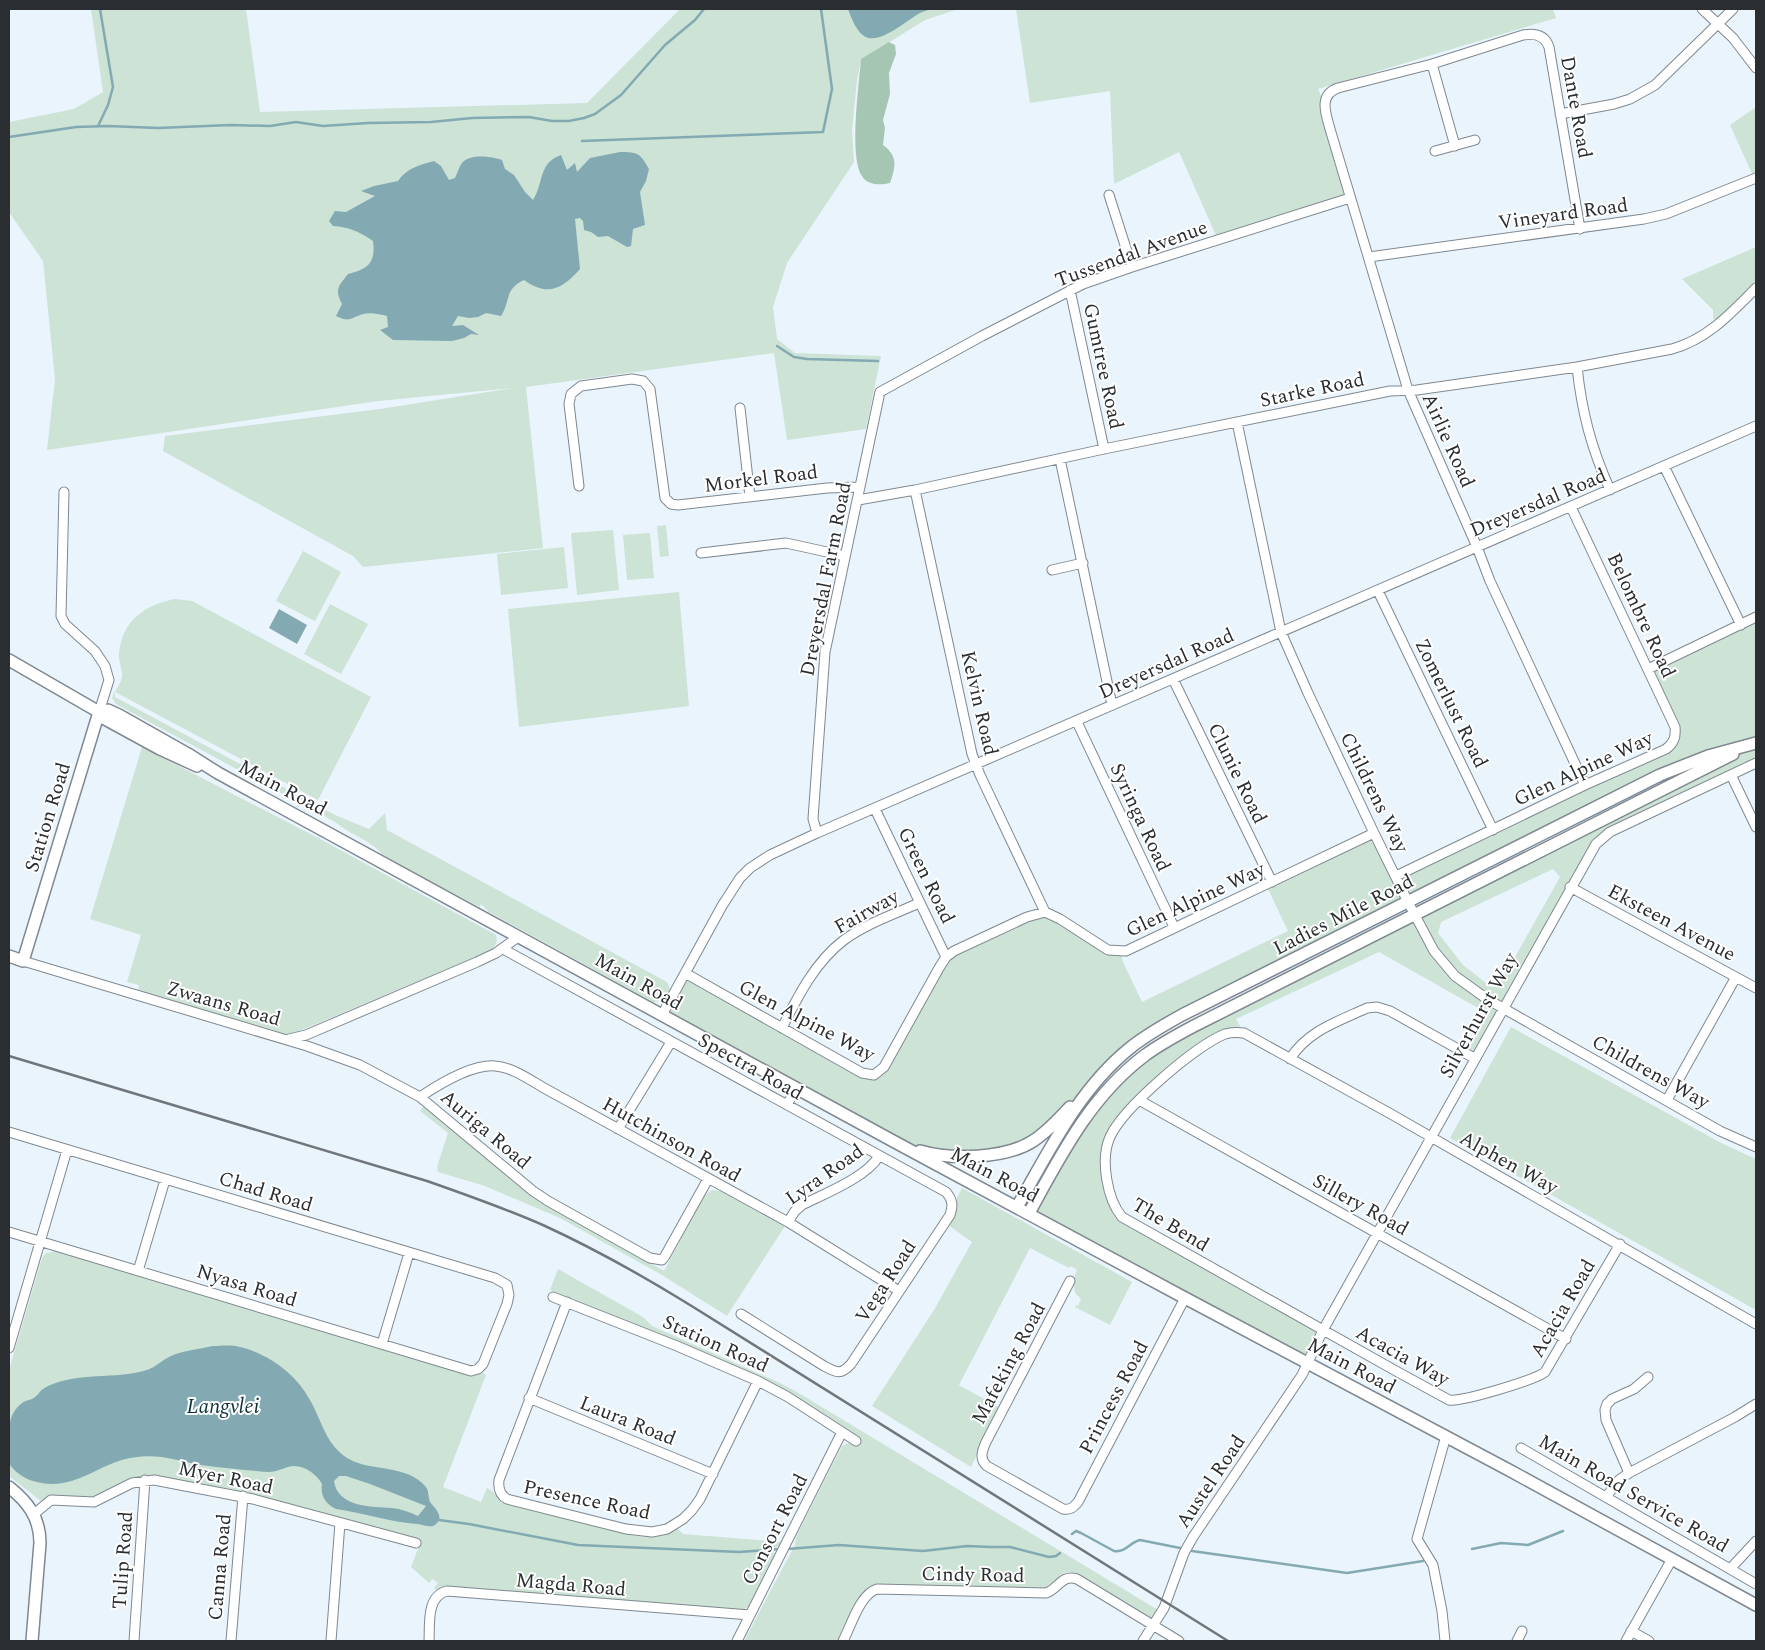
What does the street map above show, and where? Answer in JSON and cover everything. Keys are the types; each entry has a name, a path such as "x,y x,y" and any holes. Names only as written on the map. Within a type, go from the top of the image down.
{"main road":[{"name":"Main Road","path":"9,660 99,712 105,720 185,761 218,773 893,1141 1184,1298 1446,1436 1756,1606"},
{"name":"Station Road","path":"23,961 99,712"},
{"name":"Ladies Mile Road","path":"1018,1207 1064,1126 1098,1079 1128,1049 1169,1022 1660,775 1708,756 1756,743"},
{"name":"Ladies Mile Road","path":"1029,1213 1061,1155 1088,1113 1110,1087 1145,1055 1194,1026 1756,743"},
{"path":"9,956 23,961"},
{"path":"893,1141 927,1153 950,1156 990,1154 1014,1150 1041,1135 1098,1079"},
{"path":"9,1487 23,1499 34,1514 39,1528 40,1543 32,1641"}],"street":[{"path":"1702,9 1733,38 1756,68"},
{"path":"1560,114 1614,104 1644,92 1660,81 1733,9"},
{"name":"Dante Road","path":"1328,95 1338,88 1432,64 1523,35 1533,34 1540,36 1545,39 1549,47 1580,229"},
{"path":"1432,64 1455,146"},
{"name":"Airlie Road","path":"1328,95 1325,100 1324,109 1408,390 1477,547 1497,598 1585,785"},
{"path":"1435,151 1476,140"},
{"name":"Vineyard Road","path":"1369,257 1644,219 1666,214 1756,178"},
{"path":"1109,195 1132,267"},
{"name":"Tussendal Avenue","path":"880,392 1070,290 1132,267 1350,198"},
{"name":"Starke Road","path":"858,500 916,490 1104,449 1390,391 1577,367 1684,346 1717,326 1756,288"},
{"name":"Gumtree Road","path":"1070,290 1104,449"},
{"path":"1577,367 1581,400 1590,440 1610,490"},
{"name":"Morkel Road","path":"579,486 569,404 571,394 581,386 639,379 647,385 651,394 665,498 671,504 678,505 827,488 860,487"},
{"name":"Dreyersdal Farm Road","path":"817,833 813,819 825,652 880,392"},
{"path":"740,408 750,497"},
{"name":"Childrens Way","path":"1237,422 1281,632 1308,694 1374,833 1414,914 1443,964 1471,989 1502,1008 1720,1131 1756,1147"},
{"name":"Dreyersdal Road","path":"662,1014 722,906 740,878 750,868 765,858 817,833 875,810 1112,705 1756,426"},
{"path":"1060,459 1112,705"},
{"path":"1664,466 1741,625"},
{"name":"Kelvin Road","path":"916,490 972,754 1045,912"},
{"path":"64,492 61,616 65,624 95,651 105,666 109,680 99,712"},
{"name":"Belombre Road","path":"1571,507 1675,727 1674,739"},
{"path":"701,553 786,542 846,556"},
{"path":"1052,570 1082,563"},
{"name":"Zomerlust Road","path":"1378,591 1493,830"},
{"path":"1648,669 1756,617"},
{"name":"Clunie Road","path":"1173,679 1272,882"},
{"name":"Syringa Road","path":"1077,722 1174,927"},
{"name":"Glen Alpine Way","path":"1396,876 1585,785 1666,749 1672,744 1674,739"},
{"name":"Silverhurst Way","path":"1308,1363 1322,1330 1589,854 1602,837 1610,832 1756,763"},
{"path":"1731,775 1756,827"},
{"name":"Green Road","path":"875,810 946,957"},
{"name":"Glen Alpine Way","path":"1045,912 1060,919 1102,946 1114,951 1128,950 1374,833"},
{"name":"Eksteen Avenue","path":"1570,887 1756,988"},
{"name":"Fairway","path":"782,1028 810,977 839,944 862,929 919,902"},
{"path":"946,957 954,951 1019,921 1045,912"},
{"name":"Zwaans Road","path":"23,961 284,1039 306,1035 478,962 503,949 518,937"},
{"name":"Spectra Road","path":"503,949 946,1192 952,1202"},
{"name":"Glen Alpine Way","path":"685,973 862,1073 874,1075 884,1067 946,957"},
{"path":"1667,1100 1736,977"},
{"path":"1290,1059 1300,1044 1312,1035 1372,1007 1390,1011 1474,1058"},
{"name":"The Bend","path":"1244,1033 1230,1033 1211,1042 1163,1077 1139,1100 1116,1127 1110,1136 1106,1150 1106,1169 1112,1204 1122,1217 1140,1228 1322,1330"},
{"name":"Alphen Way","path":"1244,1033 1620,1244 1756,1324"},
{"name":"Auriga Road","path":"284,1039 348,1060 420,1096 533,1191 642,1254 658,1260 662,1260 666,1256 708,1179"},
{"path":"618,1129 670,1042"},
{"name":"Hutchinson Road","path":"420,1096 464,1073 482,1067 496,1066 518,1074 788,1222 899,1291"},
{"path":"787,1105 796,1088"},
{"name":"Sillery Road","path":"1139,1100 1566,1339"},
{"name":"Chad Road","path":"9,1132 504,1282 509,1289 507,1304 486,1359 481,1367 475,1371"},
{"path":"9,1348 67,1150"},
{"name":"Lyra Road","path":"788,1222 795,1210 860,1175 871,1167 879,1156"},
{"path":"138,1271 165,1180"},
{"name":"Vega Road","path":"741,1314 824,1366 839,1372 845,1370 852,1364 950,1215 952,1202"},
{"name":"Nyasa Road","path":"9,1232 464,1370 475,1371"},
{"name":"Acacia Road","path":"1498,1389 1540,1376 1550,1366 1620,1244"},
{"path":"382,1344 409,1253"},
{"name":"Mafeking Road","path":"1068,1510 1055,1506 987,1466 983,1462 982,1456 986,1442 1070,1281"},
{"name":"Station Road","path":"553,1297 702,1356 758,1381 788,1397 856,1441"},
{"name":"Princess Road","path":"1068,1510 1078,1502 1184,1298"},
{"name":"Presence Road","path":"567,1302 498,1480 498,1487 503,1497 512,1501 626,1529 652,1532 667,1528 688,1515 700,1499 758,1381"},
{"name":"Acacia Way","path":"1322,1330 1444,1398 1455,1401 1498,1389"},
{"name":"Austel Road","path":"1143,1641 1154,1626 1166,1603 1186,1550 1205,1516 1302,1375 1308,1363"},
{"path":"1629,1473 1606,1420 1604,1410 1612,1399 1634,1389 1648,1377"},
{"name":"Laura Road","path":"529,1398 713,1474"},
{"path":"1606,1497 1619,1480 1629,1473 1756,1404"},
{"name":"Consort Road","path":"737,1641 842,1432"},
{"path":"1445,1641 1442,1611 1433,1565 1417,1539 1446,1436"},
{"name":"Main Road Service Road","path":"1521,1448 1756,1584"},
{"name":"Tulip Road","path":"134,1641 145,1480"},
{"name":"Myer Road","path":"34,1514 51,1500 94,1502 132,1483 154,1480 243,1496 416,1543"},
{"name":"Canna Road","path":"231,1641 243,1496"},
{"path":"331,1641 340,1523"},
{"path":"1730,1569 1756,1541"},
{"path":"1626,1641 1672,1559"},
{"name":"Cindy Road","path":"843,1641 864,1598 870,1591 880,1589 1046,1593 1053,1590 1063,1579 1069,1577 1077,1579 1154,1626"},
{"name":"Magda Road","path":"429,1641 432,1604 438,1595 447,1591 750,1615"},
{"path":"1154,1626 1179,1641"},
{"path":"1517,1641 1522,1631"},
{"path":"1631,1631 1649,1641"}],"green space":[{"path":"91,9 246,9 260,112 587,103 680,9 958,9 925,20 861,60 852,130 854,162 787,263 773,307 777,339 795,353 881,356 866,429 787,440 774,353 526,387 543,548 363,567 353,556 163,451 165,436 380,409 513,388 378,401 47,450 55,379 43,261 9,212 9,122 74,109 103,92"},
{"path":"1016,9 1553,9 1556,18 1318,89 1324,103 1349,198 1218,240 1179,152 1114,184 1110,91 1030,103"},
{"path":"889,42 895,45 896,54 889,73 890,94 883,120 885,128 883,145 893,157 894,171 890,183 875,184 868,182 862,176 856,153 855,137 861,59"},
{"path":"1756,107 1756,177 1754,178 1730,125"},
{"path":"1756,247 1756,282 1716,321 1713,318 1713,310 1682,279"},
{"path":"666,525 669,556 660,557 657,526"},
{"path":"613,530 619,590 577,595 571,533"},
{"path":"650,533 654,578 627,580 623,535"},
{"path":"564,547 568,588 501,595 497,554"},
{"path":"303,551 341,572 315,621 276,601"},
{"path":"679,592 689,706 519,727 508,609"},
{"path":"175,599 192,601 371,697 318,800 115,692 115,697 335,815 369,829 385,813 387,830 667,982 670,989 665,997 653,1002 489,912 481,904 480,907 384,857 380,851 368,842 335,822 116,704 112,698 122,677 119,660 121,642 130,623 154,605"},
{"path":"330,604 368,624 341,674 304,654"},
{"path":"1756,617 1756,763 1602,837 1474,1058 1468,1045 1482,1021 1478,1008 1379,952 1236,1019 1244,1033 1224,1035 1139,1100 1106,1150 1117,1211 1323,1330 1308,1363 1029,1213 1076,1130 1145,1055 1668,787 1708,756 1156,1030 1057,1120 1014,1150 927,1153 662,1015 685,973 874,1075 946,957 1045,912 1121,952 1123,962 1142,1002 1288,931 1266,885 1374,833 1395,875 1666,749 1676,733 1648,669","holes":["1553,869 1560,877 1498,986 1491,987 1463,965 1438,933 1441,922"]},
{"path":"142,747 322,840 496,935 497,942 495,946 490,951 292,1034 281,1034 138,991 139,985 127,982 141,935 90,919"},
{"path":"1511,1027 1723,1144 1756,1159 1756,1310 1450,1138"},
{"path":"424,1106 535,1198 664,1271 704,1196 712,1190 721,1191 785,1226 727,1316 662,1275 560,1218 485,1186 438,1172 437,1167 448,1133 420,1111"},
{"path":"962,1188 1132,1282 1110,1325 1075,1307 1076,1305 1078,1306 1081,1299 1074,1288 1076,1280 1074,1278 1077,1270 1071,1266 1069,1268 1030,1248 959,1385 1000,1408 971,1467 872,1406 934,1310 972,1242 948,1225 956,1213 957,1198"},
{"path":"54,1250 473,1376 483,1373 486,1375 443,1487 481,1502 487,1488 509,1505 635,1536 655,1537 677,1528 683,1534 782,1542 780,1547 776,1547 773,1553 776,1554 751,1605 743,1610 448,1587 436,1590 434,1588 438,1583 433,1579 429,1583 411,1567 421,1541 237,1490 151,1475 133,1478 92,1498 49,1496 41,1501 9,1476 9,1370 42,1258 46,1253 53,1252"},
{"path":"558,1269 643,1317 652,1326 797,1392 1158,1610 1154,1618 1149,1618 1078,1574 1071,1572 1061,1574 1052,1584 1043,1589 875,1585 867,1589 862,1595 839,1641 744,1641 795,1545 796,1537 842,1446 848,1443 854,1445 859,1437 794,1396 747,1371 550,1290"}],"water":[{"path":"848,9 931,9 920,13 885,35 870,38 864,36 859,31"},
{"path":"620,152 638,154 649,169 646,181 640,192 645,225 633,229 631,246 627,247 608,236 598,237 584,230 583,221 580,218 575,219 580,269 567,282 554,288 540,288 524,280 513,287 501,316 486,313 478,317 469,318 458,316 452,326 463,325 479,335 471,334 452,341 393,340 380,330 388,327 387,316 366,313 347,319 336,316 342,304 338,295 340,285 348,274 361,270 369,264 372,260 374,249 373,241 349,229 333,226 329,221 335,211 346,212 375,196 361,191 398,181 409,170 434,161 441,166 449,180 455,178 462,163 466,160 482,157 502,160 505,169 514,175 525,192 533,200 548,163 561,155 567,170 575,163 577,172 590,158"},
{"path":"279,609 307,625 297,644 269,628"},
{"name":"Langvlei","path":"213,1346 236,1346 247,1349 279,1365 304,1390 325,1432 341,1454 358,1463 399,1471 418,1480 428,1490 430,1502 438,1513 439,1519 437,1523 433,1526 427,1526 336,1509 324,1499 322,1484 316,1476 298,1466 268,1472 201,1465 149,1456 117,1461 72,1481 47,1484 26,1478 16,1472 9,1463 9,1432 13,1413 22,1403 34,1398 43,1389 65,1380 144,1371 173,1355","holes":["339,1476 346,1476 370,1484 426,1506 418,1516 399,1509 366,1506 348,1501 337,1490 334,1481"]}],"waterway":[{"path":"98,126 108,105 113,87 100,9"},
{"path":"9,137 76,127 108,126 158,128 230,125 270,126 296,122 323,126 529,117 552,121 569,121 595,114 621,95 665,45 695,20 704,9"},
{"path":"582,141 823,132 832,89 821,9"},
{"path":"777,346 794,357 807,359 878,361"},
{"path":"439,1520 578,1545 739,1552 781,1549"},
{"path":"1072,1534 1076,1531 1081,1533 1114,1551 1125,1549 1140,1540 1180,1548"},
{"path":"1472,1549 1501,1543 1528,1545 1563,1531"},
{"path":"787,1549 839,1545 923,1551 967,1546 1010,1547 1049,1557 1060,1553"},
{"path":"1192,1551 1347,1573 1423,1561"}],"railway":[{"path":"9,1056 427,1181 502,1208 564,1235 619,1263 690,1305 1228,1641"}]}
